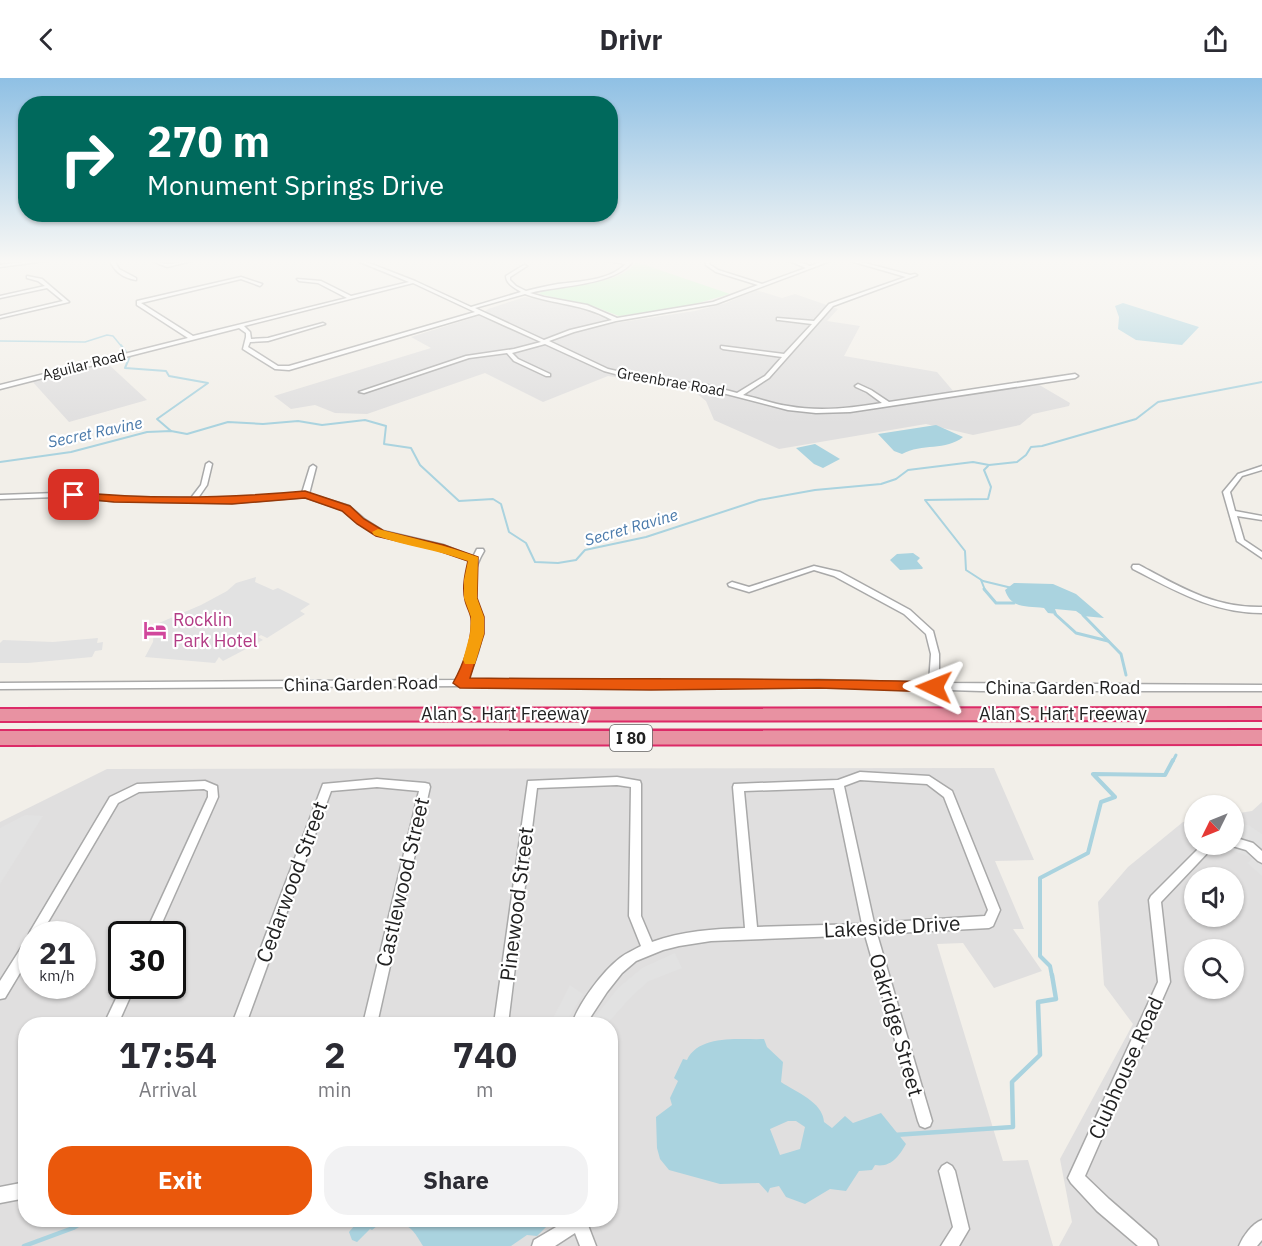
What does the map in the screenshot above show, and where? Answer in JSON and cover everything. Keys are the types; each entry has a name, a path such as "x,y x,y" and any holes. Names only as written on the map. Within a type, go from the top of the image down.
{"highway":[{"name":"Alan S. Hart Freeway","path":"0,714 1262,714"},
{"name":"Alan S. Hart Freeway","path":"0,738 1262,737"}],"street":[{"path":"155,315 192,338"},
{"name":"Aguilar Road","path":"0,387 286,315"},
{"path":"240,326 248,332 245,348 278,368 289,368 461,315"},
{"name":"Greenbrae Road","path":"486,315 606,370 654,380 708,387 770,405 807,410 842,410 1075,376"},
{"path":"603,315 616,320"},
{"path":"362,392 468,357 509,352 563,339 582,330 616,320 649,315"},
{"path":"738,395 767,377 824,315"},
{"path":"779,319 816,323"},
{"path":"248,341 268,339 323,324"},
{"path":"723,347 786,356"},
{"path":"509,352 516,360 548,375"},
{"path":"647,388 654,380"},
{"path":"858,386 887,404"},
{"path":"193,500 204,485 209,464"},
{"path":"305,495 313,467"},
{"path":"1262,468 1240,475 1226,492 1241,541 1262,556"},
{"path":"0,497 56,495 114,499 248,501 305,495 346,508 360,521 380,533 440,547 474,560"},
{"path":"1233,513 1262,518"},
{"path":"460,683 467,670 477,634 478,617 471,598 470,580 474,560 480,551"},
{"path":"1136,567 1215,604 1243,612 1262,610"},
{"path":"732,584 749,590 814,568 837,574 907,612 930,633 935,654 934,687"},
{"name":"China Garden Road","path":"0,686 460,683 651,686 819,683 934,687 1262,688"},
{"name":"Lakeside Drive","path":"583,1017 593,998 630,957 672,940 713,935 989,922 994,910 948,794 929,780 860,776 838,784"},
{"name":"Pinewood Street","path":"502,1017 532,784 617,781 636,784 635,915 649,950"},
{"name":"Cedarwood Street","path":"242,1017 327,787 377,783"},
{"name":"Castlewood Street","path":"372,1017 425,787 377,783"},
{"path":"752,934 738,786 838,784"},
{"name":"Oakridge Street","path":"838,784 869,929 925,1121"},
{"path":"43,921 114,800 137,788 205,785 213,789 213,797 158,921"},
{"path":"1244,845 1249,846 1262,858"},
{"name":"Clubhouse Road","path":"1150,1246 1076,1178 1164,982 1155,900 1200,855"},
{"path":"0,993 18,964"},
{"path":"114,1017 123,999"},
{"path":"947,1171 961,1229 949,1246"},
{"path":"0,1195 18,1192"},
{"path":"540,1246 569,1227"},
{"path":"580,1227 588,1246"},
{"path":"1247,1246 1262,1228"}],"shaded area":[{"path":"480,315 596,315 615,323 672,315 833,315 827,321 860,326 844,356 937,372 954,392 1031,380 1070,403 1069,406 1033,414 1020,425 973,435 926,424 779,449 714,420 706,401 691,389 608,376 543,402 485,373 367,414 335,413 315,405 291,409 274,396 431,348 411,337"},
{"path":"106,362 147,400 69,422 32,381"},
{"path":"256,577 255,582 273,590 278,588 310,604 300,611 305,614 267,638 261,635 258,637 263,640 223,661 219,657 215,663 145,657 153,642 154,629 161,626 159,623 201,605 227,591 236,583"},
{"path":"98,638 97,643 103,642 102,650 95,651 92,657 28,663 0,663 0,643 3,640 53,642"},
{"path":"994,768 1034,860 995,861 1024,929 1013,929 1042,971 994,988 963,943 937,944 1003,1161 1028,1160 1053,1246 0,1246 0,822 107,769"},
{"path":"1262,802 1262,1246 1059,1246 1072,1222 1060,1159 1133,1024 1104,985 1098,902 1128,867 1183,822 1184,855 1244,855 1244,812 1252,811"},
{"path":"25,815 43,816 0,884 0,828"},
{"path":"1244,824 1262,834 1262,876 1247,863 1253,858 1244,855"},
{"path":"675,953 682,968 649,981 613,1017 595,1017 618,988 642,968"},
{"path":"570,985 583,994 569,1017 554,1017"}],"water":[{"path":"1118,315 1159,315 1199,327 1182,345 1136,340 1118,329"},
{"path":"936,425 963,437 942,446 902,454 894,451 878,434"},
{"path":"815,444 840,459 823,468 814,464 796,448"},
{"path":"913,553 920,558 917,561 922,569 900,570 890,560 897,554"},
{"path":"1014,583 1053,584 1076,594 1104,618 1083,616 1076,611 1055,609 1057,614 1048,613 1044,608 1015,604 1005,590"},
{"path":"764,1039 767,1047 783,1062 781,1082 814,1103 824,1122 832,1128 845,1116 853,1123 881,1113 906,1144 897,1157 886,1165 875,1165 872,1170 859,1171 846,1191 830,1189 805,1204 786,1197 779,1186 770,1188 768,1193 759,1183 720,1184 669,1170 660,1159 657,1148 656,1117 672,1105 670,1098 678,1081 674,1078 683,1059 687,1060 693,1052 710,1042","holes":["788,1121 796,1121 805,1127 800,1149 780,1155 770,1129"]},
{"path":"353,1227 376,1227 370,1229 357,1242 352,1240 349,1232"},
{"path":"408,1227 546,1227 537,1236 527,1235 511,1246 423,1246"}],"waterway":[{"path":"0,341 85,342 107,335 113,336 122,347"},
{"path":"121,345 127,353"},
{"path":"130,356 125,368 166,371 169,376 208,383 157,419 171,431"},
{"name":"Secret Ravine","path":"171,431 187,434 228,422 263,424 298,421 322,425 365,420 386,426 384,444 411,448 420,465 459,501 493,499 501,504 509,532 526,543 535,562 558,563 576,560 585,550 646,537 759,500 815,490 881,484 896,479 908,470 973,462 989,465 1017,462 1026,455 1031,447 1042,446 1136,419 1158,402 1262,382"},
{"name":"Secret Ravine","path":"0,462 71,452 147,432 171,431"},
{"path":"988,466 984,470 991,487 988,499 925,500 965,551 966,570 983,581 1012,588"},
{"path":"981,580 985,590"},
{"path":"984,589 996,603 1014,603"},
{"path":"1055,614 1076,633 1108,641"},
{"path":"1083,615 1121,654 1126,675"},
{"path":"1173,761 1176,755"},
{"path":"1052,976 1050,966 1040,956 1040,878 1088,853 1101,802 1115,797 1093,774 1165,775 1173,760"},
{"path":"894,1135 1013,1127 1012,1082 1040,1055 1038,1002 1056,999 1052,975"},
{"path":"24,1246 75,1227"}],"slow traffic":[{"path":"378,532 395,538 440,547 474,560 470,580 471,598 478,617 477,634 470,660"}],"place":[{"name":"Rocklin Park Hotel","path":"155,630"}],"route":[{"path":"74,495 114,499 248,501 305,495 346,508 360,521 380,533 440,547 474,560 470,580 471,598 478,617 477,634 467,670 460,683 695,686 819,683 934,687"}]}
